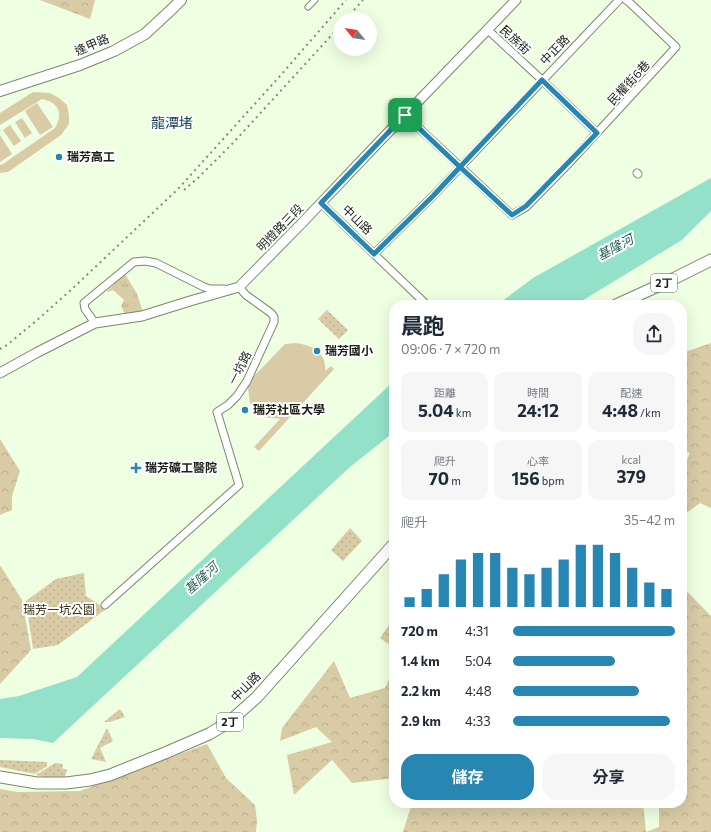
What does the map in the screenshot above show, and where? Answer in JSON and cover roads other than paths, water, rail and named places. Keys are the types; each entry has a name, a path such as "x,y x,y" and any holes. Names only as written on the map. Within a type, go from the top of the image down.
{"main road":[{"name":"逢甲路","path":"0,92 114,51 145,34 181,0"},
{"name":"2丁","path":"627,300 711,260"},
{"name":"中山路","path":"0,777 36,783 66,783 90,780 110,775 209,734 229,722 257,697 389,550"}],"street":[{"path":"308,7 315,0"},
{"name":"明燈路三段","path":"0,373 95,323 142,316 238,287 516,0"},
{"name":"中正路","path":"374,254 433,196 619,0"},
{"name":"民權街6巷","path":"460,167 512,215 526,206 597,133 676,47 626,0"},
{"name":"民族街","path":"488,30 597,133"},
{"path":"405,115 460,167"},
{"name":"中山路","path":"321,203 421,300"},
{"path":"95,323 85,309 84,303 134,262 145,261 156,263 210,289 238,287"},
{"name":"一坑路","path":"105,605 239,485 217,412 238,396 247,382 274,322 274,317 238,287"}],"water":[{"name":"基隆河","path":"711,178 711,211 682,240 583,300 504,300 533,278"},
{"name":"基隆河","path":"389,386 389,436 350,467 53,743 33,739 0,738 0,699 19,696 77,677"}],"railway":[{"path":"0,349 36,321 72,289 178,189 346,0"},
{"path":"352,12 363,0"},
{"path":"184,190 233,143 333,34"}],"place":[{"name":"瑞芳高工","path":"59,157"},
{"name":"瑞芳國小","path":"317,351"},
{"name":"瑞芳社區大學","path":"245,410"},
{"name":"瑞芳礦工醫院","path":"136,468"}],"district":[{"name":"龍潭堵","path":"172,123"}],"park label":[{"name":"瑞芳一坑公園","path":"59,610"}]}
